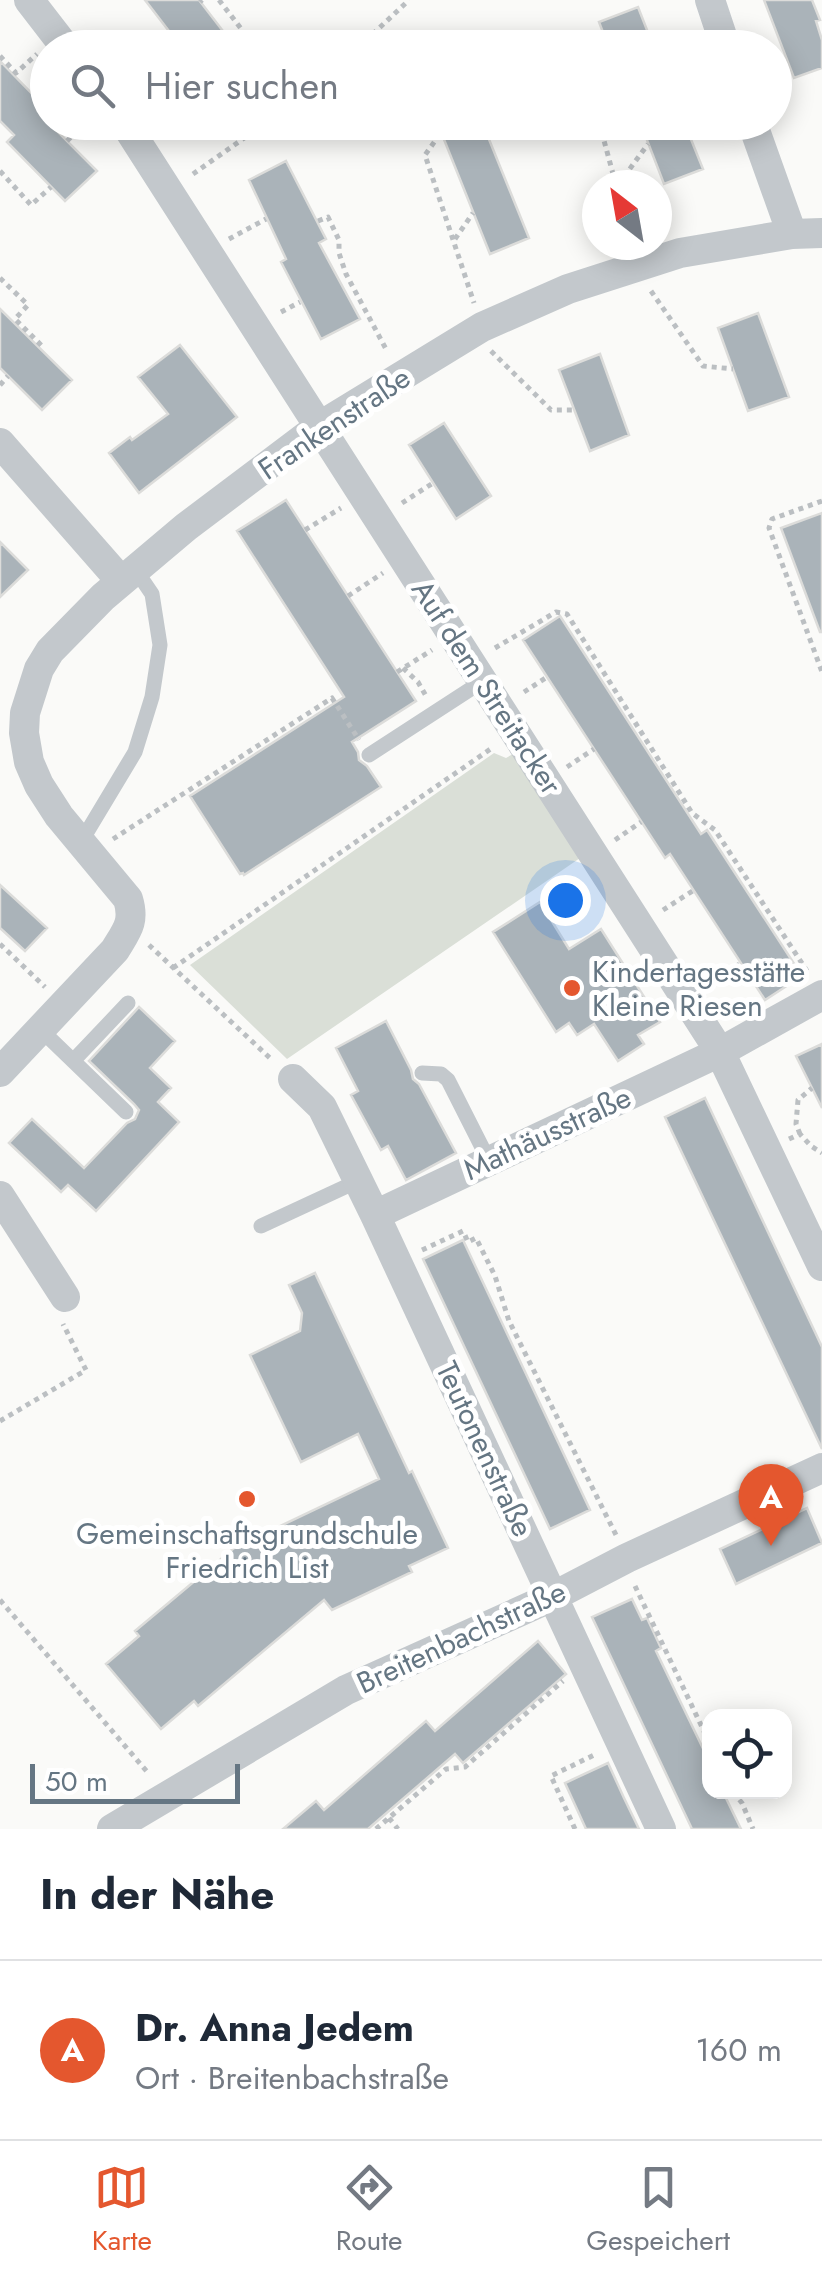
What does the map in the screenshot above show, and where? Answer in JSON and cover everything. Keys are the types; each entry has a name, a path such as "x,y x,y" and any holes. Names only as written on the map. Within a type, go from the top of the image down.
{"street":[{"path":"30,0 53,30"},
{"path":"710,0 720,30"},
{"name":"Auf dem Streitacker","path":"136,140 720,1052 822,1266"},
{"path":"761,140 807,233"},
{"name":"Frankenstraße","path":"130,926 128,899 38,785 24,734 25,713 39,669 78,621 186,527 320,426 477,330 568,289 680,253 807,233"},
{"path":"0,443 128,575"},
{"path":"0,1072 115,950 130,926"},
{"name":"Mathäusstraße","path":"374,1215 720,1052 817,986"},
{"name":"Teutonenstraße","path":"292,1080 322,1108 358,1181 661,1829"},
{"path":"0,1196 65,1296"},
{"name":"Breitenbachstraße","path":"112,1829 346,1690 822,1468"}],"lane":[{"path":"86,848 135,752 152,697 160,645 152,594 128,575"},
{"path":"368,755 426,718 470,660"},
{"path":"74,1061 128,1004"},
{"path":"40,1030 126,1112"},
{"path":"422,1073 441,1074 448,1080 489,1161"},
{"path":"262,1226 358,1181"}],"path":[{"path":"220,0 242,30"},
{"path":"377,30 409,0"},
{"path":"0,56 15,74 30,64"},
{"path":"170,190 241,140"},
{"path":"436,140 425,155 454,241 477,330 551,410 574,410"},
{"path":"605,140 613,170"},
{"path":"628,170 648,144"},
{"path":"0,171 31,205 51,187"},
{"path":"454,241 473,214"},
{"path":"318,222 328,216 339,240 346,274 400,376"},
{"path":"208,250 266,219"},
{"path":"635,268 702,366 733,369"},
{"path":"0,278 28,305 14,319 42,346 40,349"},
{"path":"0,384 8,376"},
{"path":"305,530 433,483"},
{"path":"822,500 772,519 768,528 822,672"},
{"path":"348,596 405,559"},
{"path":"426,718 423,688 400,670 470,660 556,612 567,614 692,813 715,830 817,986"},
{"path":"86,848 332,698 368,755"},
{"path":"173,968 516,732"},
{"path":"639,925 694,890"},
{"path":"130,926 292,1080"},
{"path":"0,944 64,1004"},
{"path":"686,998 741,963"},
{"path":"800,1134 796,1124 798,1100 812,1088"},
{"path":"397,1262 463,1232 468,1242 476,1238 495,1276 509,1320 702,1727"},
{"path":"0,1421 86,1370 58,1316 65,1296"},
{"path":"0,1600 167,1795"},
{"path":"376,1829 446,1769 465,1767 558,1687 583,1660"},
{"path":"575,1829 550,1776 621,1742"},
{"path":"739,1799 754,1829"},
{"path":"388,1818 398,1829"}],"shaded area":[{"path":"494,753 506,758 513,754 580,858 287,1059 190,965"}],"building":[{"path":"145,0 199,0 222,30 168,30"},
{"path":"764,0 812,0 820,20 816,21 822,40 822,68 794,78 792,30 776,30"},
{"path":"638,7 647,30 602,30 599,22"},
{"path":"0,61 30,92 30,140 67,140 97,171 65,201 7,142 14,135 0,121"},
{"path":"444,140 489,140 529,238 490,254"},
{"path":"647,140 691,140 703,169 672,181 672,170 659,170"},
{"path":"286,161 326,239 319,243 360,319 321,339 281,262 286,259 249,180"},
{"path":"0,309 72,380 42,410 0,368"},
{"path":"758,313 789,397 748,411 718,328"},
{"path":"180,345 237,417 139,493 109,453 168,414 138,377"},
{"path":"600,354 629,435 590,451 559,370"},
{"path":"444,423 491,496 456,519 409,445"},
{"path":"286,500 416,701 352,742 359,760 381,787 244,875 190,796 344,697 237,531"},
{"path":"822,513 822,632 820,632 781,528"},
{"path":"0,542 28,570 0,597"},
{"path":"560,616 701,834 707,830 802,976 765,1000 670,854 665,858 523,640"},
{"path":"0,885 47,928 25,951 0,928"},
{"path":"540,902 569,949 601,929 660,1022 638,1035 644,1044 618,1061 594,1024 577,1035 569,1023 556,1032 493,932"},
{"path":"139,1007 175,1041 150,1068 171,1088 158,1102 179,1122 96,1211 68,1185 61,1192 9,1143 32,1119 84,1168 135,1119 139,1110 89,1061"},
{"path":"386,1021 413,1079 456,1153 406,1180 388,1146 381,1150 351,1095 358,1091 336,1048"},
{"path":"822,1044 822,1108 796,1056"},
{"path":"705,1098 822,1347 822,1449 665,1117"},
{"path":"463,1240 590,1510 550,1529 423,1259"},
{"path":"315,1273 448,1548 409,1566 412,1572 332,1610 324,1600 198,1706 194,1701 161,1729 106,1664 139,1636 135,1631 234,1548 379,1479 358,1434 301,1462 250,1355 300,1331 302,1313 289,1285"},
{"path":"807,1508 822,1543 736,1584 720,1549"},
{"path":"632,1599 642,1620 647,1618 661,1648 656,1651 702,1746 702,1799 726,1799 741,1829 692,1829 592,1617"},
{"path":"538,1641 566,1674 463,1763 455,1754 368,1829 283,1829 316,1801 324,1810 426,1721 435,1731"},
{"path":"608,1763 639,1829 586,1829 565,1783"}],"place":[{"name":"Kindertagesstätte Kleine Riesen","path":"572,988"},
{"name":"Gemeinschaftsgrundschule Friedrich List","path":"247,1499"},
{"name":"Dr. Anna Jedem","path":"771,1546"}]}
